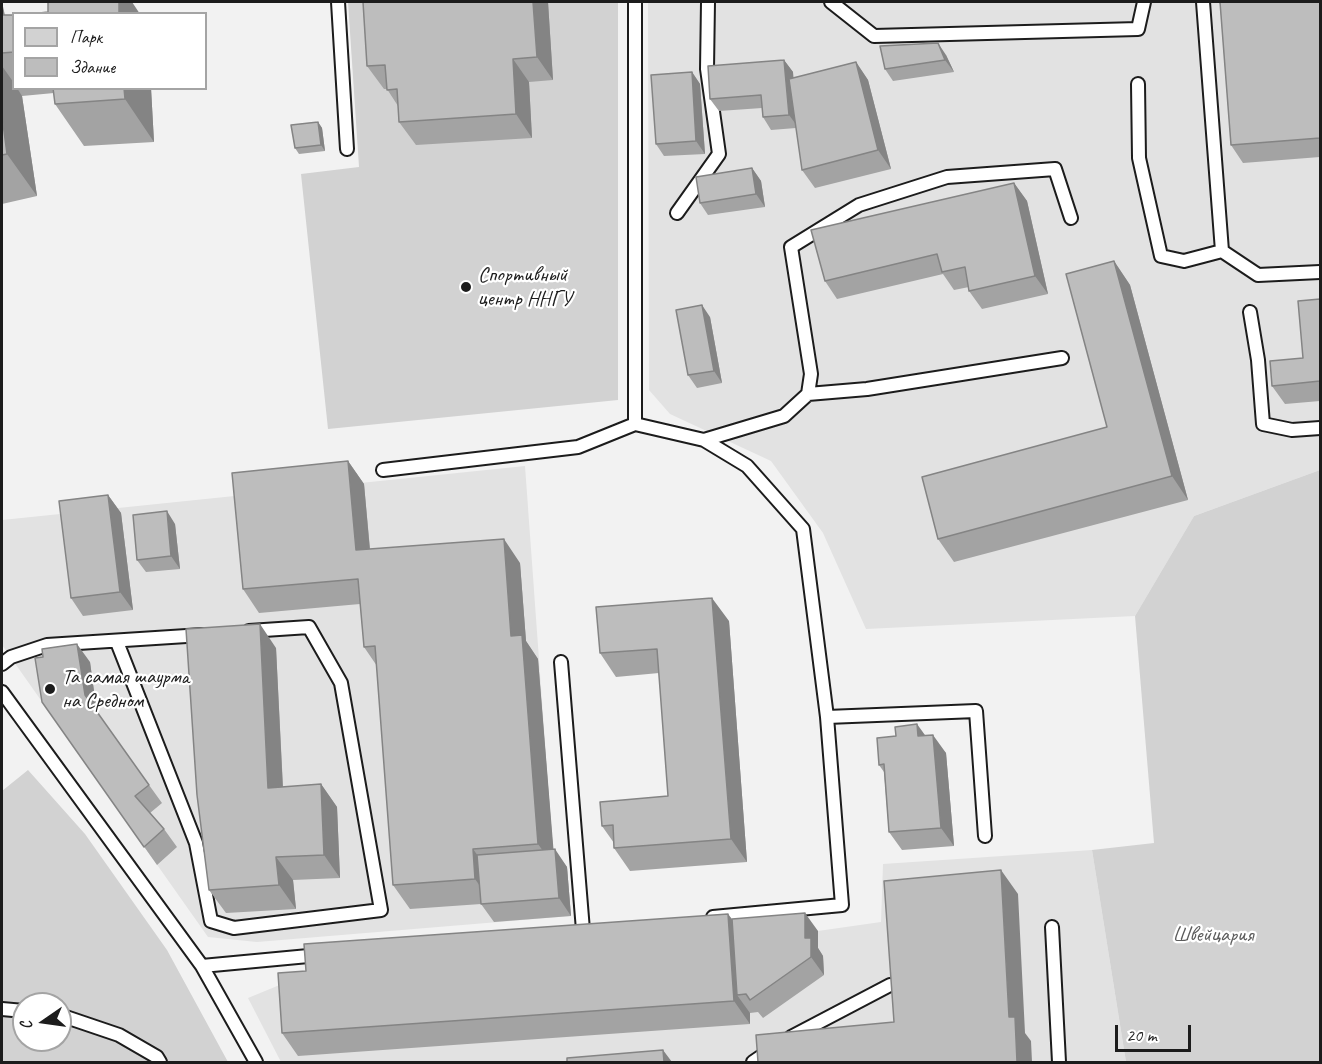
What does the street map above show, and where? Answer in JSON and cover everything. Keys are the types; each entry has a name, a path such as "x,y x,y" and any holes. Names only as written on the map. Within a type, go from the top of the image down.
{"lane":[{"path":"338,2 347,149"},
{"path":"635,2 635,424"},
{"path":"676,213 719,154 707,69 708,2"},
{"path":"831,2 874,36 1138,29 1144,2"},
{"path":"1203,2 1222,251"},
{"path":"1138,84 1139,158 1161,256 1184,261 1222,251 1258,275 1320,272"},
{"path":"808,394 811,374 791,247 859,206 947,177 1055,169 1071,218"},
{"path":"1250,312 1258,360 1263,424 1292,429 1320,428"},
{"path":"704,440 784,416 808,394 867,389 1062,358"},
{"path":"383,470 578,447 635,424 704,440 747,466 802,529 827,717 842,905 701,918"},
{"path":"117,642 196,843 211,921 234,928 381,910 341,683 309,627 241,632"},
{"path":"2,664 11,657 47,645 219,634"},
{"path":"561,662 583,930"},
{"path":"2,692 201,966 256,1062"},
{"path":"827,717 976,711 985,837"},
{"path":"1052,927 1059,1062"},
{"path":"201,966 333,954"},
{"path":"753,1062 785,1040 890,985"},
{"path":"72,1019 119,1035 156,1057 160,1062"}],"shaded area":[{"path":"648,2 1320,2 1320,470 1194,516 1135,616 866,629 823,533 771,461 670,414 649,390"},
{"path":"525,466 554,867 567,867 571,916 257,942 208,937 2,645 2,520"},
{"path":"1092,850 1126,1062 281,1062 248,998 321,968 818,931 881,922 883,864"}],"green space":[{"name":"Спортивный центр ННГУ","path":"348,2 618,2 618,400 328,429 301,174 359,167"},
{"name":"Швейцария","path":"1320,470 1320,1062 1126,1062 1092,850 1154,843 1135,616 1194,516"},
{"path":"28,770 85,834 167,950 228,1062 2,1062 2,791"}],"building":[{"path":"48,2 119,2 119,12 48,12"},
{"path":"363,2 533,2 537,57 513,59 516,114 399,122 397,89 387,90 385,65 367,66"},
{"path":"1220,2 1320,2 1320,138 1231,145"},
{"path":"2,15 12,15 12,52 2,53"},
{"path":"938,43 945,60 885,69 880,46"},
{"path":"784,60 789,115 763,117 761,95 710,99 708,66"},
{"path":"856,62 878,150 802,170 789,79"},
{"path":"692,72 696,141 656,144 651,75"},
{"path":"53,90 124,90 125,99 55,104"},
{"path":"2,116 7,154 2,155"},
{"path":"318,122 321,145 295,148 291,125"},
{"path":"752,168 756,194 700,203 696,177"},
{"path":"1014,183 1035,276 969,291 965,267 942,272 937,254 825,281 811,230"},
{"path":"1114,261 1172,476 938,539 922,477 1107,427 1066,274"},
{"path":"1320,299 1320,381 1272,386 1270,361 1303,358 1298,301"},
{"path":"702,305 714,371 688,375 676,310"},
{"path":"348,461 356,550 504,539 511,636 522,635 538,844 473,849 475,879 393,885 375,646 364,647 358,579 243,589 232,473"},
{"path":"108,495 120,592 71,598 59,501"},
{"path":"167,511 171,556 137,560 133,515"},
{"path":"712,598 731,839 614,848 613,825 602,826 600,802 668,796 657,649 600,653 596,607"},
{"path":"260,624 268,788 321,784 324,855 276,857 279,885 209,890 197,795 186,629"},
{"path":"77,644 85,695 149,785 135,796 164,829 144,847 42,702 35,658 43,657 42,649"},
{"path":"917,724 918,736 933,735 941,828 889,832 884,764 879,765 877,738 896,736 895,727"},
{"path":"555,849 559,898 481,904 477,855"},
{"path":"1001,870 1009,1017 1015,1017 1017,1062 758,1062 756,1035 894,1022 884,881"},
{"path":"805,913 805,938 811,938 811,957 750,1000 746,994 737,995 732,919"},
{"path":"728,914 734,1001 282,1033 278,973 306,971 304,944"},
{"path":"663,1050 664,1062 567,1062 567,1058"}],"place":[{"name":"Спортивный центр ННГУ","path":"466,287"},
{"name":"Та самая шаурма на Средном","path":"50,689"}]}
